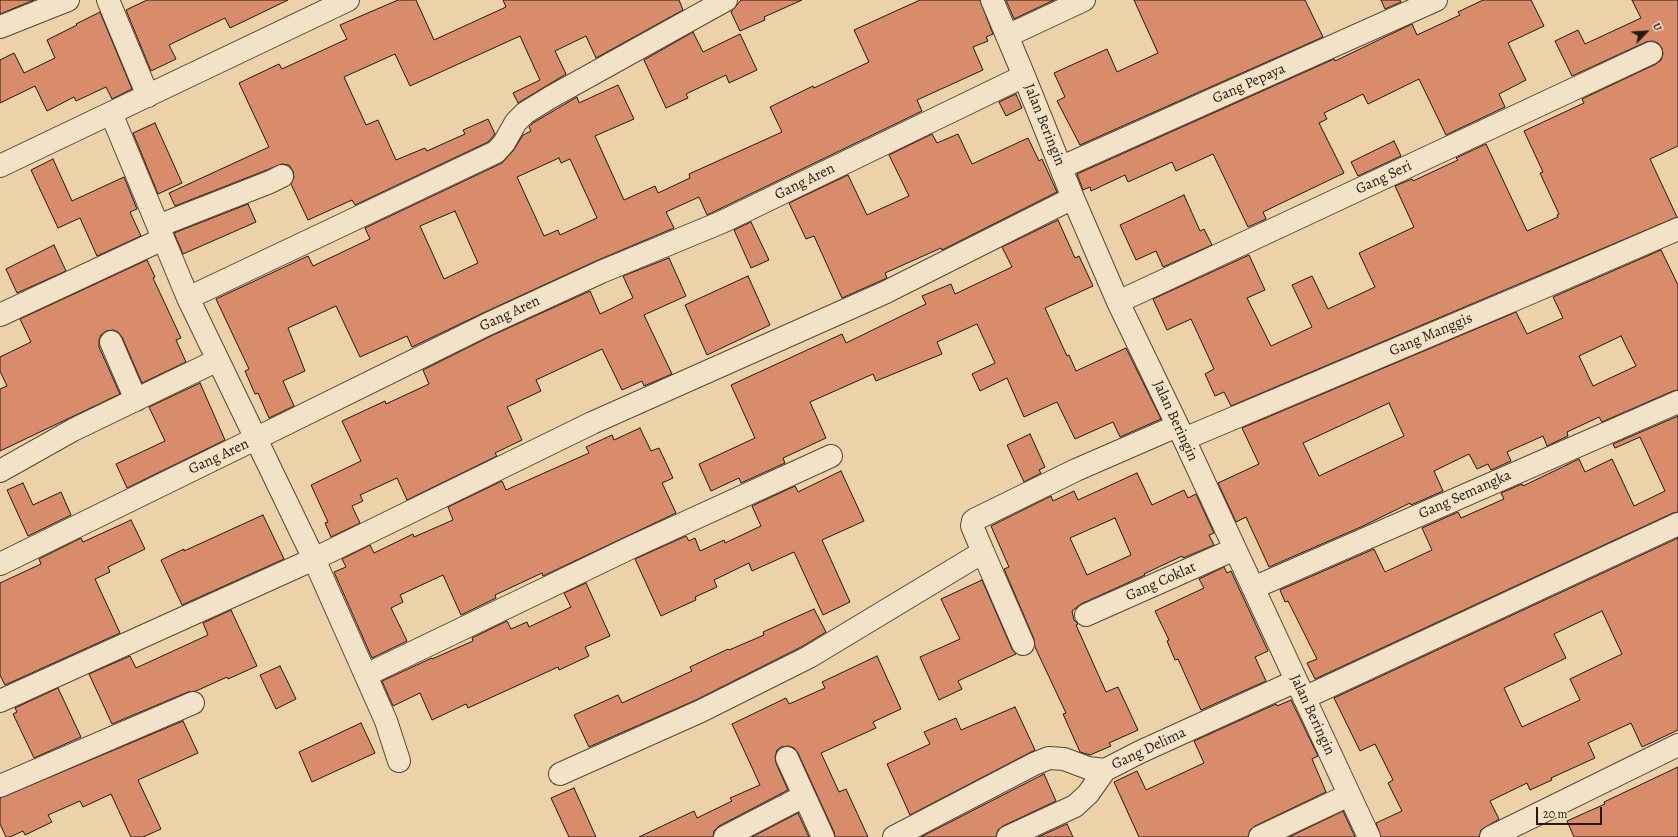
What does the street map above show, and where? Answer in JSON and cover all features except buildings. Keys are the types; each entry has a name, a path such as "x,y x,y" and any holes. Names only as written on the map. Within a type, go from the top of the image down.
{"street":[{"path":"0,27 68,0"},
{"path":"108,0 148,96"},
{"path":"0,166 348,0"},
{"path":"188,298 496,152 504,143 516,122 525,113 551,97 726,0"},
{"name":"Jalan Beringin","path":"992,0 1062,167 1073,198 1118,302 1181,432 1369,837"},
{"path":"1007,36 1084,0"},
{"name":"Gang Pepaya","path":"1062,167 1436,0"},
{"name":"Gang Seri","path":"1118,302 1651,53"},
{"name":"Gang Aren","path":"0,564 488,324 601,272 722,222 1024,76"},
{"path":"111,113 188,298 314,559 390,731 399,761"},
{"path":"0,315 161,233 282,176"},
{"path":"0,701 314,559 592,423 884,293 1073,198"},
{"name":"Gang Manggis","path":"983,552 972,526 976,519 1076,470 1181,432 1530,293 1678,229"},
{"path":"111,342 136,400"},
{"path":"0,471 73,430 218,360"},
{"name":"Gang Semangka","path":"1253,588 1678,402"},
{"path":"366,675 632,547 831,456"},
{"name":"Gang Delima","path":"894,837 1034,764 1049,758 1064,760 1088,768 1105,770 1140,752 1300,690 1678,524"},
{"name":"Gang Coklat","path":"1086,615 1235,549"},
{"path":"560,774 693,714 809,657 983,552 1024,644"},
{"path":"0,786 193,703"},
{"path":"1491,837 1678,745"},
{"path":"787,758 823,837"},
{"path":"1008,837 1075,806 1088,794 1105,770"},
{"path":"1260,837 1349,795"},
{"path":"725,837 804,796"}]}
